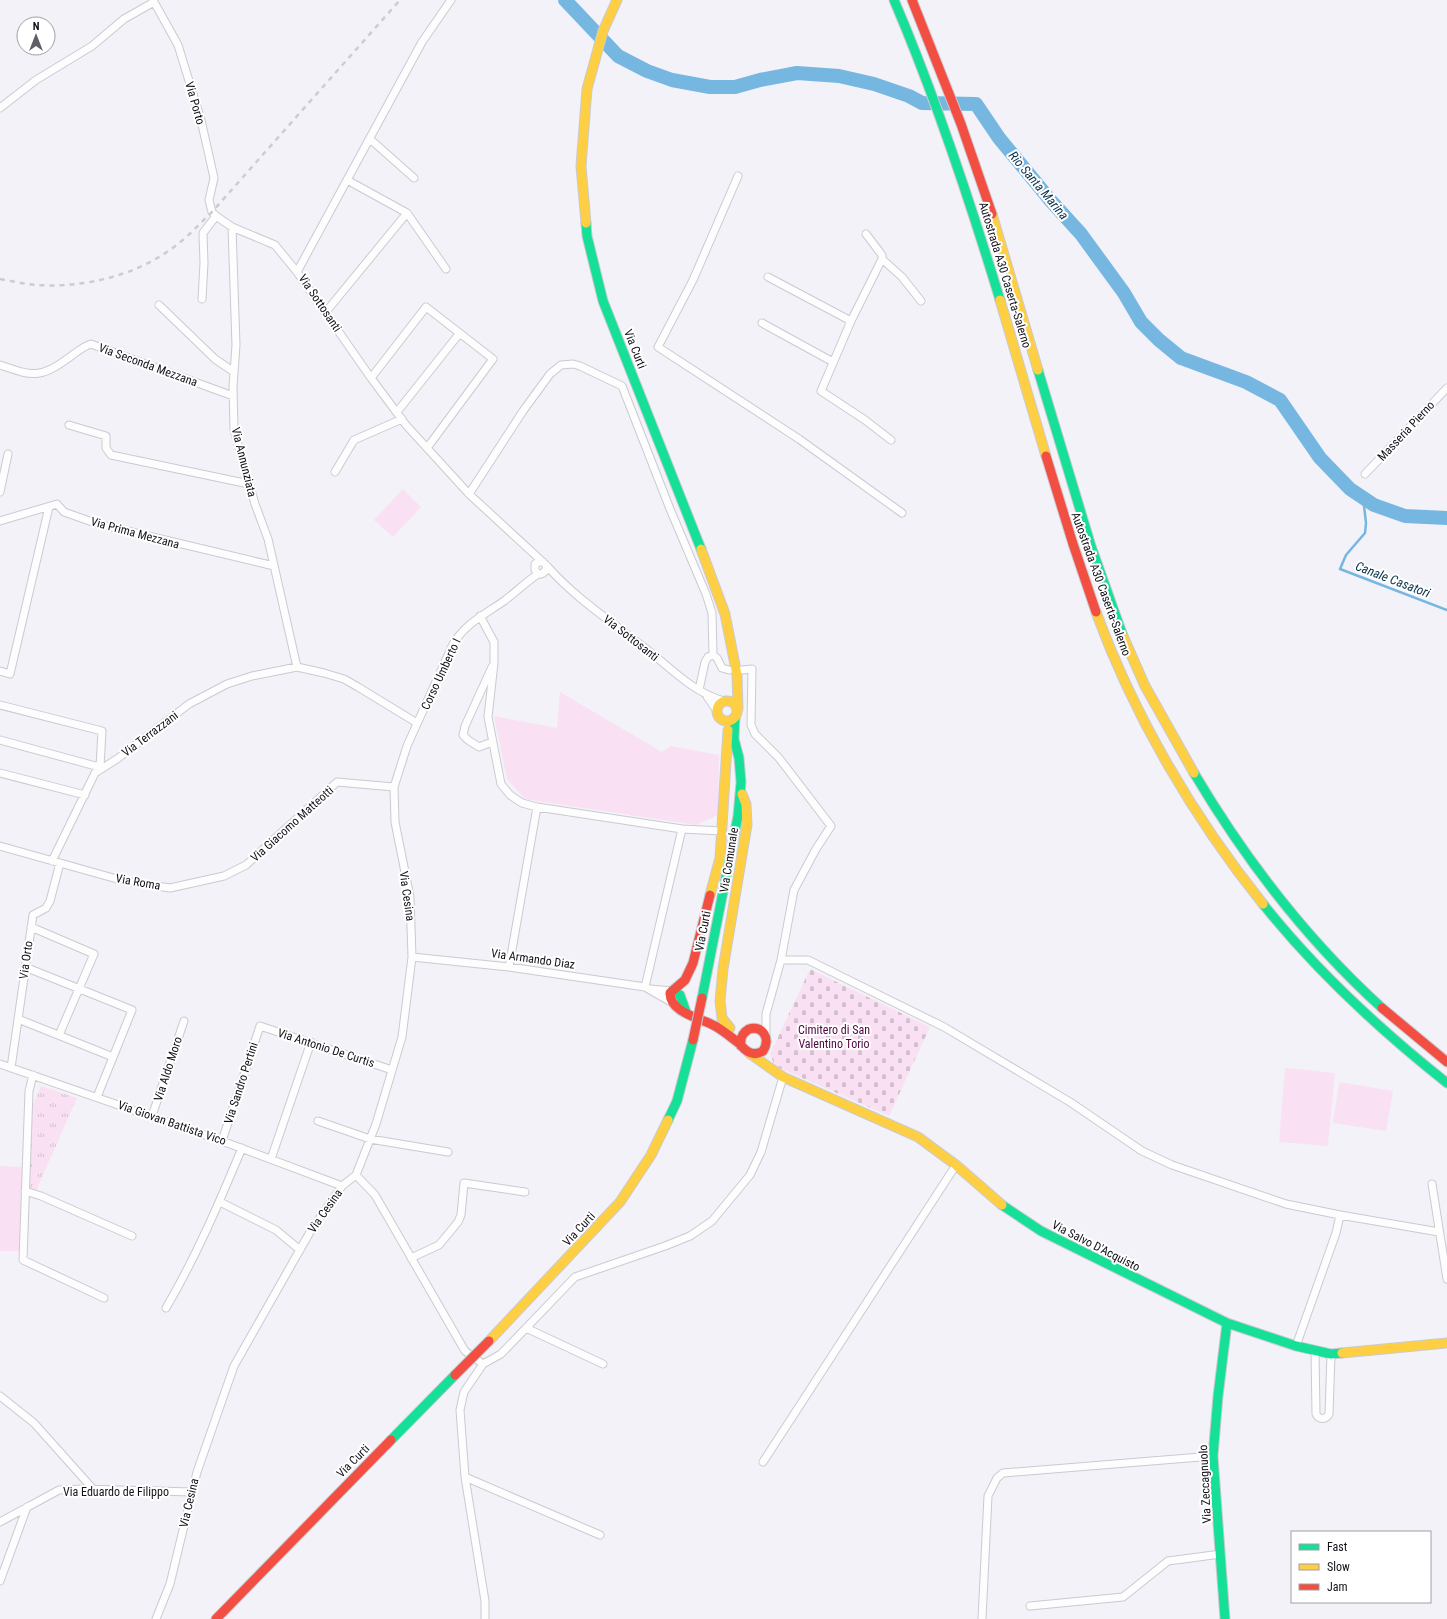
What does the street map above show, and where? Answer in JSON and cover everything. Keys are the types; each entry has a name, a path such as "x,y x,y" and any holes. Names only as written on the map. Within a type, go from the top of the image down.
{"main road":[{"name":"Via Curti","path":"216,1619 307,1524 490,1340 620,1202 651,1155 677,1101 693,1040 732,850 741,790 740,771 734,739 737,685 734,660 725,614 603,301 587,236 581,166 587,89 596,51 610,13 617,0"},
{"name":"Autostrada A30 Caserta-Salerno","path":"894,0 933,94 971,204 1082,574 1109,646 1132,698 1153,739 1192,805 1241,877 1296,944 1349,1000 1387,1035 1447,1083"},
{"name":"Autostrada A30 Caserta-Salerno","path":"912,0 948,88 987,198 1098,570 1126,642 1147,690 1204,794 1240,847 1280,899 1307,931 1366,993 1405,1028 1447,1062"},
{"path":"725,701 733,702 736,713 728,721 719,715 719,705 725,701 737,685"},
{"name":"Via Curti","path":"719,715 734,739"},
{"name":"Via Curti","path":"672,990 684,980 697,948 720,858 728,730"},
{"name":"Via Comunale","path":"730,1028 722,1018 720,1001 723,969 747,825 746,804 741,790"},
{"path":"671,1002 670,996 672,990 680,995 686,1012"},
{"name":"Via Armando Diaz","path":"671,1002 686,1012 715,1026"},
{"path":"715,1026 761,1029 766,1034 768,1041 765,1048 760,1053 749,1053 715,1026"},
{"path":"742,1046 741,1038 751,1028"},
{"path":"765,1048 767,1067"},
{"name":"Via Salvo D'Acquisto","path":"749,1053 783,1077 918,1137 956,1165 996,1200 1042,1231 1227,1323 1315,1352 1331,1354 1447,1342"},
{"name":"Via Zeccagnuolo","path":"1225,1619 1213,1456 1218,1396 1227,1323"}],"street":[{"name":"Via Sottosanti","path":"451,0 422,42 297,272 402,420 469,494 545,564 558,579 588,604 647,650 681,679 706,695 725,701"},
{"path":"0,108 36,80 92,46 124,20 154,1"},
{"name":"Via Porto","path":"154,1 178,45 201,120 214,178 209,200 214,214"},
{"path":"370,139 414,178"},
{"path":"738,176 694,280 658,347 799,439 902,513"},
{"path":"347,180 407,213 446,269"},
{"path":"326,313 407,213"},
{"path":"202,299 204,263 203,233 214,214 232,227 275,245 297,272"},
{"name":"Via Annunziata","path":"232,227 236,345 233,396 234,430 255,504 268,539 297,668"},
{"path":"866,234 882,255 882,259 902,277 921,301"},
{"path":"882,259 851,321 821,391 870,423 891,440"},
{"path":"768,277 851,321"},
{"path":"159,305 214,359 234,372"},
{"path":"371,378 426,307 493,360 427,448"},
{"path":"762,323 833,362"},
{"path":"397,412 459,334"},
{"name":"Via Seconda Mezzana","path":"0,365 24,374 46,372 56,368 84,346 90,344 233,396"},
{"path":"469,494 528,404 550,374 560,365 573,364 580,366 622,386 706,594 712,613 713,655 717,658 722,668 729,670"},
{"name":"Masseria Pierno","path":"1365,474 1447,388"},
{"path":"335,472 354,440 402,420"},
{"path":"69,425 106,436 106,448 111,455 249,484"},
{"path":"0,492 8,454"},
{"name":"Via Prima Mezzana","path":"49,507 57,504 64,512 98,524 274,566"},
{"path":"0,522 49,507"},
{"path":"0,671 10,674 49,507"},
{"name":"Via Sottosanti","path":"530,550 537,570 558,579"},
{"path":"537,570 539,562 545,564"},
{"name":"Corso Umberto I","path":"394,787 407,746 452,644 460,633 480,616 504,600 537,570 546,571 545,564"},
{"path":"480,616 494,642 494,663 488,717 501,784 510,795 522,803 537,807 682,829 722,831"},
{"path":"699,690 705,662 708,657 713,655"},
{"path":"492,742 479,747 463,735 465,726 476,700 494,663"},
{"path":"297,668 324,673 344,679 417,723"},
{"name":"Via Terrazzani","path":"52,861 96,773 101,767 148,737 189,704 227,684 252,676 297,668"},
{"path":"742,670 752,669 751,725 755,734 779,758 831,826 816,849 794,890 781,960 766,1014 766,1034"},
{"name":"Via Sottosanti","path":"706,695 719,715"},
{"path":"0,705 102,731 101,767 0,740"},
{"path":"0,773 85,795"},
{"name":"Via Giacomo Matteotti","path":"224,876 246,865 337,782 394,787"},
{"name":"Via Cesina","path":"156,1619 170,1584 197,1472 234,1366 310,1232 342,1186 356,1175 376,1124 402,1037 412,957 410,897 395,822 394,787"},
{"path":"509,967 537,807"},
{"path":"648,988 682,829"},
{"name":"Via Roma","path":"0,846 124,881 170,888 224,876"},
{"name":"Via Orto","path":"11,1068 33,915 46,908 50,901 60,863"},
{"path":"31,927 94,954 59,1035"},
{"name":"Via Armando Diaz","path":"412,957 509,967 648,988 672,990"},
{"path":"781,960 808,960 944,1027 1070,1102 1142,1151 1172,1165 1286,1204 1340,1216 1439,1232"},
{"path":"25,967 132,1010 97,1097"},
{"name":"Via Armando Diaz","path":"648,988 671,1002"},
{"path":"751,1028 766,1014"},
{"path":"18,1019 113,1057"},
{"name":"Via Aldo Moro","path":"152,1116 184,1021"},
{"name":"Via Antonio De Curtis","path":"260,1026 392,1070"},
{"name":"Via Sandro Pertini","path":"222,1141 260,1026"},
{"path":"271,1159 311,1042"},
{"name":"Via Giovan Battista Vico","path":"0,1064 242,1148 342,1186"},
{"path":"33,1075 29,1091 23,1260 104,1298"},
{"path":"485,1619 485,1601 464,1477 460,1410 464,1392 483,1364 501,1354 575,1277 690,1236 712,1221 750,1175 761,1152 783,1077"},
{"path":"318,1121 370,1139 448,1152"},
{"path":"166,1308 185,1277 220,1202 242,1148"},
{"path":"763,1462 956,1165"},
{"path":"356,1175 375,1195 465,1351 483,1364"},
{"path":"411,1258 439,1245 458,1222 461,1215 464,1183 525,1192"},
{"path":"1432,1184 1447,1279"},
{"path":"25,1191 41,1196 132,1236"},
{"path":"220,1202 276,1230 300,1250"},
{"path":"1296,1346 1336,1233 1340,1216"},
{"path":"526,1328 603,1364"},
{"path":"1315,1352 1316,1414 1318,1417 1323,1419 1328,1417 1330,1414 1331,1354"},
{"path":"0,1396 34,1423 93,1489"},
{"path":"982,1619 988,1496 997,1478 1003,1473 1213,1456"},
{"path":"464,1477 600,1535"},
{"name":"Via Eduardo de Filippo","path":"0,1522 59,1490 93,1489 192,1492"},
{"path":"0,1581 27,1507"},
{"path":"1030,1606 1123,1597 1168,1561 1221,1554"}],"green space":[{"path":"403,489 421,507 393,537 374,520"},
{"path":"560,692 662,752 671,746 719,755 718,815 696,825 525,799 507,779 494,716 557,728"},
{"name":"Cimitero di San Valentino Torio","path":"810,969 930,1027 889,1116 775,1066 770,1054"},
{"path":"1285,1068 1335,1073 1328,1146 1279,1142"},
{"path":"1339,1082 1393,1091 1386,1131 1333,1123"},
{"path":"41,1086 77,1098 36,1191 27,1188 32,1107"},
{"path":"0,1166 23,1167 20,1251 0,1251"}],"waterway":[{"name":"Rio Santa Marina","path":"565,0 618,56 647,71 672,80 710,87 735,87 760,80 797,73 839,76 874,84 909,96 922,103 976,104 999,138 1051,201 1081,234 1124,293 1141,322 1159,340 1181,358 1246,382 1280,400 1320,458 1350,489 1374,505 1405,516 1447,518"},
{"name":"Canale Casatori","path":"1363,497 1366,523 1365,533 1346,555 1340,569 1447,610"}],"railway":[{"path":"0,279 36,285 74,284 112,277 130,271 164,254 192,232 212,212 400,0"}],"traffic: fast":[{"path":"894,0 938,111 1000,300"},
{"path":"586,223 587,236 603,301 701,549"},
{"path":"1038,370 1091,546 1123,636"},
{"path":"702,998 738,816 741,782 739,758 734,739 735,717"},
{"path":"1194,773 1234,836 1279,897 1328,955 1382,1008"},
{"path":"1263,904 1305,953 1350,999 1397,1042 1447,1083"},
{"path":"672,991 680,995 686,1012"},
{"path":"668,1120 677,1101 693,1040"},
{"path":"1002,1205 1041,1231 1227,1323 1296,1346 1331,1354 1342,1353"},
{"path":"1225,1619 1213,1456 1218,1396 1227,1323"},
{"path":"391,1440 455,1375"}],"traffic: slow":[{"path":"586,223 581,166 587,89 603,31 617,0"},
{"path":"992,214 1038,370"},
{"path":"1000,300 1046,456"},
{"path":"701,549 725,614 737,675 738,709"},
{"path":"1096,612 1128,689 1168,765 1213,837 1263,904"},
{"path":"1123,636 1145,686 1194,773"},
{"path":"727,701 734,704 737,711 734,718 727,721 720,718 717,711 720,704 727,701"},
{"path":"710,895 720,858 728,730"},
{"path":"730,1028 722,1018 720,1001 723,969 747,825 746,804 742,794"},
{"path":"749,1053 783,1077 918,1137 956,1165 1002,1205"},
{"path":"489,1341 620,1202 651,1155 668,1120"},
{"path":"1342,1353 1447,1343"}],"traffic: jam":[{"path":"912,0 961,124 992,214"},
{"path":"1046,456 1096,612"},
{"path":"710,895 693,963 685,980 670,993 671,1000 687,1014 709,1023 725,1032 742,1047 750,1053 756,1054 763,1051 766,1038 762,1031 754,1028 749,1029 742,1036 741,1046"},
{"path":"693,1040 702,998"},
{"path":"1382,1008 1447,1062"},
{"path":"455,1375 489,1341"},
{"path":"216,1619 391,1440"}]}
